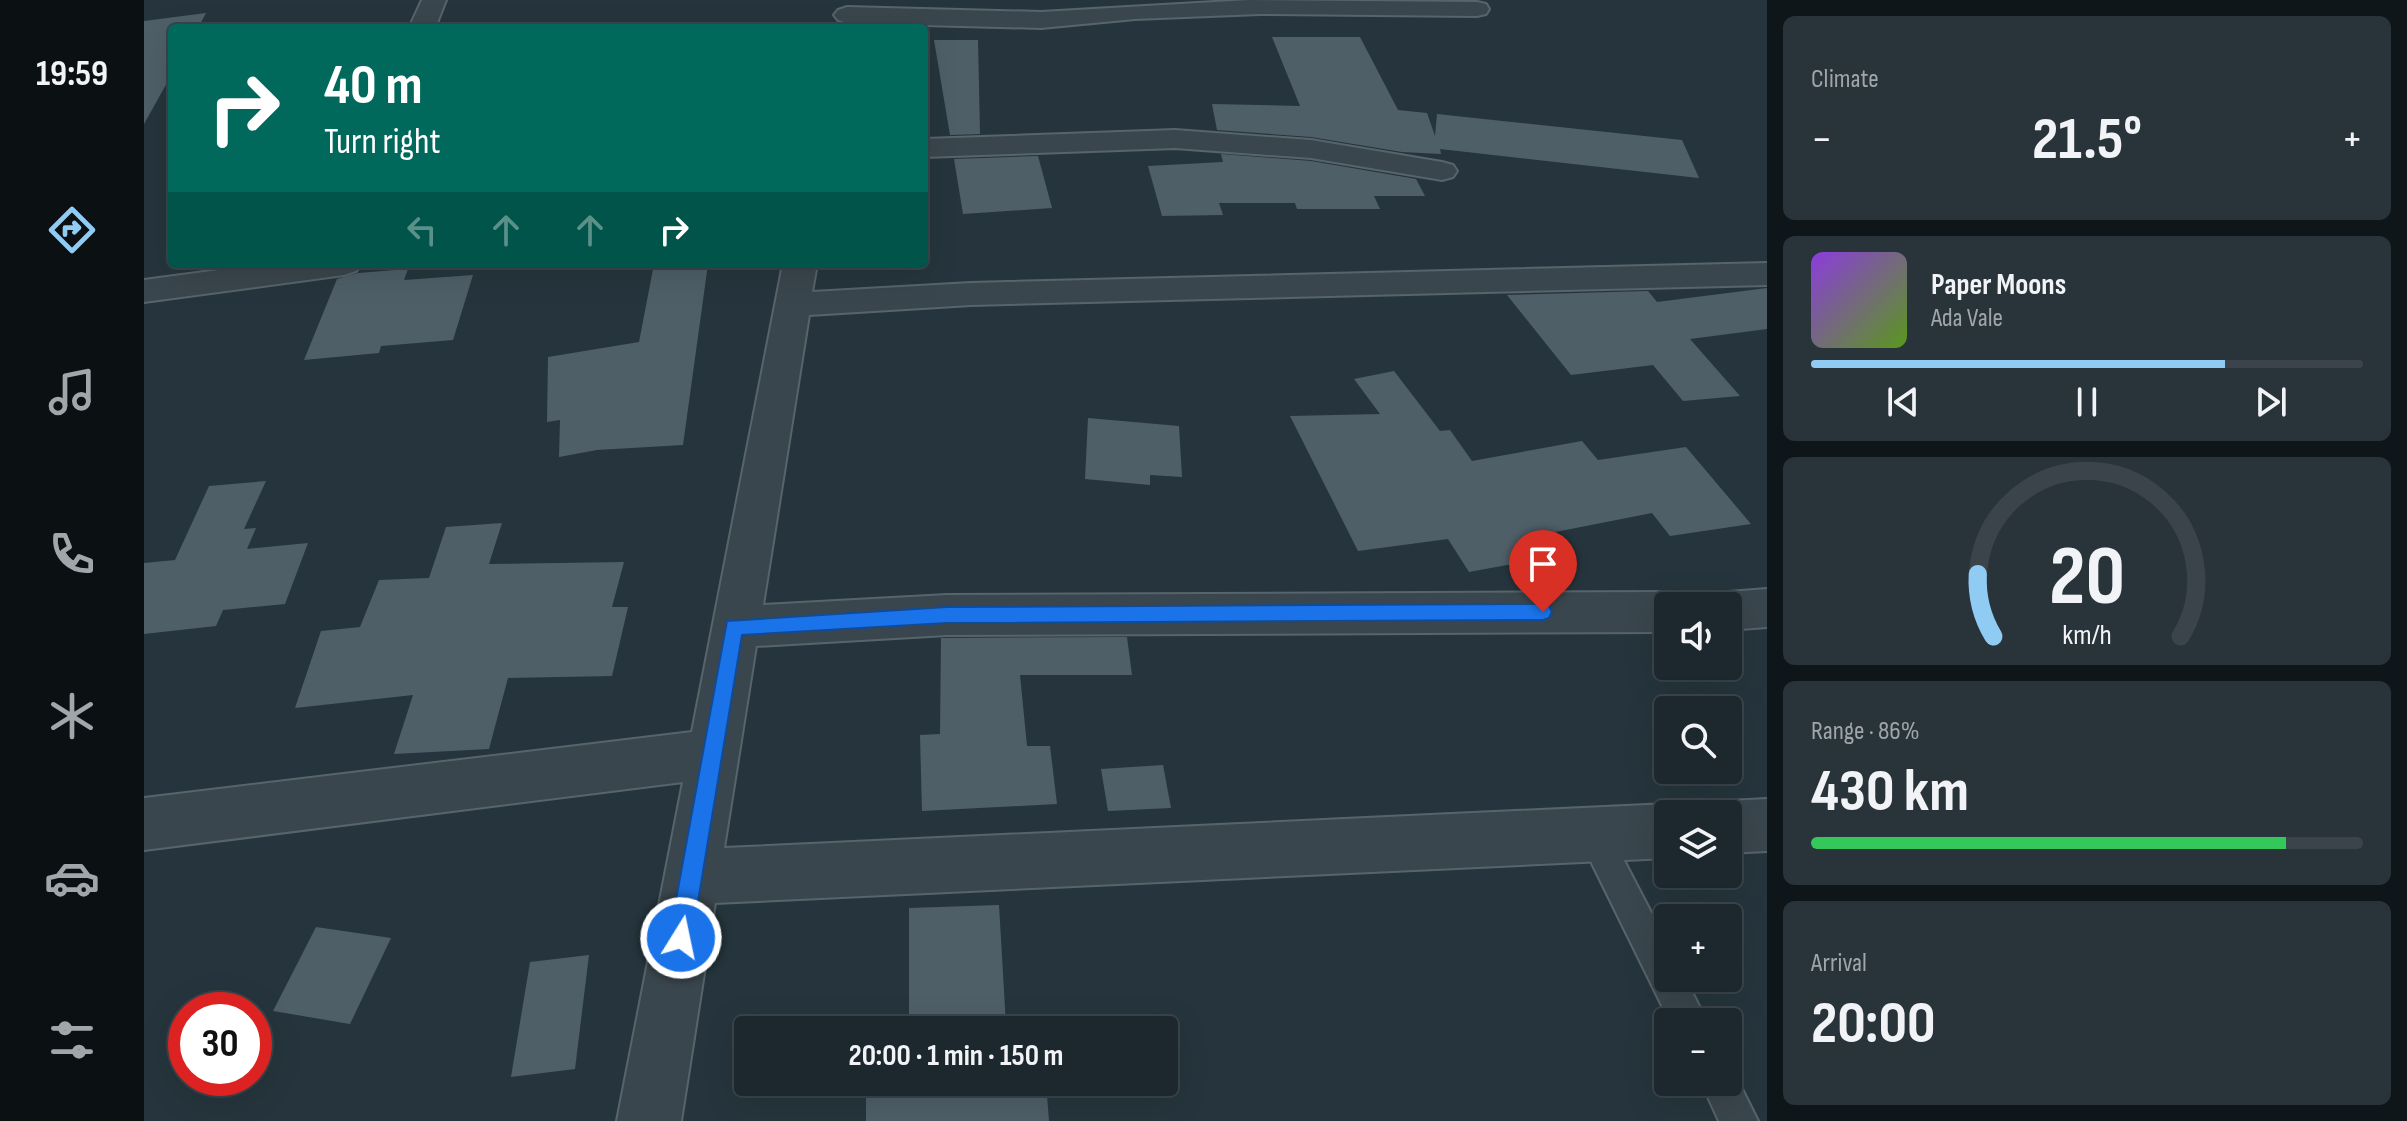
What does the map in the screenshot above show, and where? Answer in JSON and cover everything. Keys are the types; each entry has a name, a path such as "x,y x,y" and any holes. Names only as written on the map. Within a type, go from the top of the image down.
{"street":[{"path":"424,24 434,0"},
{"path":"847,14 1041,20 1135,12 1260,7 1477,9"},
{"path":"928,148 1175,139 1311,149 1442,171"},
{"path":"144,291 307,268"},
{"path":"649,1121 734,627 798,284 971,294 1767,274"},
{"path":"1742,610 1767,608"},
{"path":"734,627 947,615 1654,612"},
{"path":"144,824 712,754"},
{"path":"1742,826 1767,825"},
{"path":"691,877 1654,832"}],"lane":[{"path":"1594,835 1682,1008"},
{"path":"1726,1096 1739,1121"}],"building":[{"path":"206,13 200,24 168,24 168,81 144,124 144,21"},
{"path":"1272,37 1360,37 1398,110 1427,113 1435,136 1437,114 1682,140 1699,178 1440,149 1441,154 1402,152 1311,137 1217,130 1212,104 1300,106"},
{"path":"934,40 978,40 980,134 950,135"},
{"path":"1221,154 1311,161 1416,179 1425,196 1374,196 1380,209 1297,209 1295,203 1219,203 1223,215 1162,216 1148,166 1223,162"},
{"path":"1038,156 1052,208 963,214 954,159"},
{"path":"653,268 707,268 683,445 597,450 559,457 560,420 547,422 548,357 639,342"},
{"path":"408,269 404,280 473,275 453,340 381,346 379,353 304,360 337,279 358,273"},
{"path":"1767,288 1767,329 1690,339 1740,396 1683,401 1653,365 1571,375 1507,295 1648,291 1657,302"},
{"path":"1394,371 1440,431 1450,430 1472,461 1582,441 1598,460 1686,447 1751,524 1670,536 1652,513 1525,538 1540,559 1469,572 1448,539 1358,551 1290,416 1380,414 1354,379"},
{"path":"1088,418 1179,426 1182,477 1150,475 1150,485 1085,479"},
{"path":"266,481 244,529 256,528 247,549 308,543 285,604 223,610 216,626 144,634 144,563 175,560 209,486"},
{"path":"502,523 489,564 624,562 612,607 628,607 612,676 508,678 489,749 394,754 413,695 295,708 321,631 360,627 379,580 429,578 446,527"},
{"path":"1127,637 1132,675 1020,675 1027,746 1050,746 1057,804 922,811 920,735 940,734 941,638"},
{"path":"1163,765 1171,808 1108,811 1101,769"},
{"path":"999,905 1005,1016 909,1016 909,908"},
{"path":"316,927 391,938 350,1024 273,1011"},
{"path":"589,955 575,1069 511,1077 530,962"},
{"path":"866,1096 1047,1096 1049,1121 866,1121"}],"route":[{"path":"681,938 734,627 947,615 1543,612"}]}
